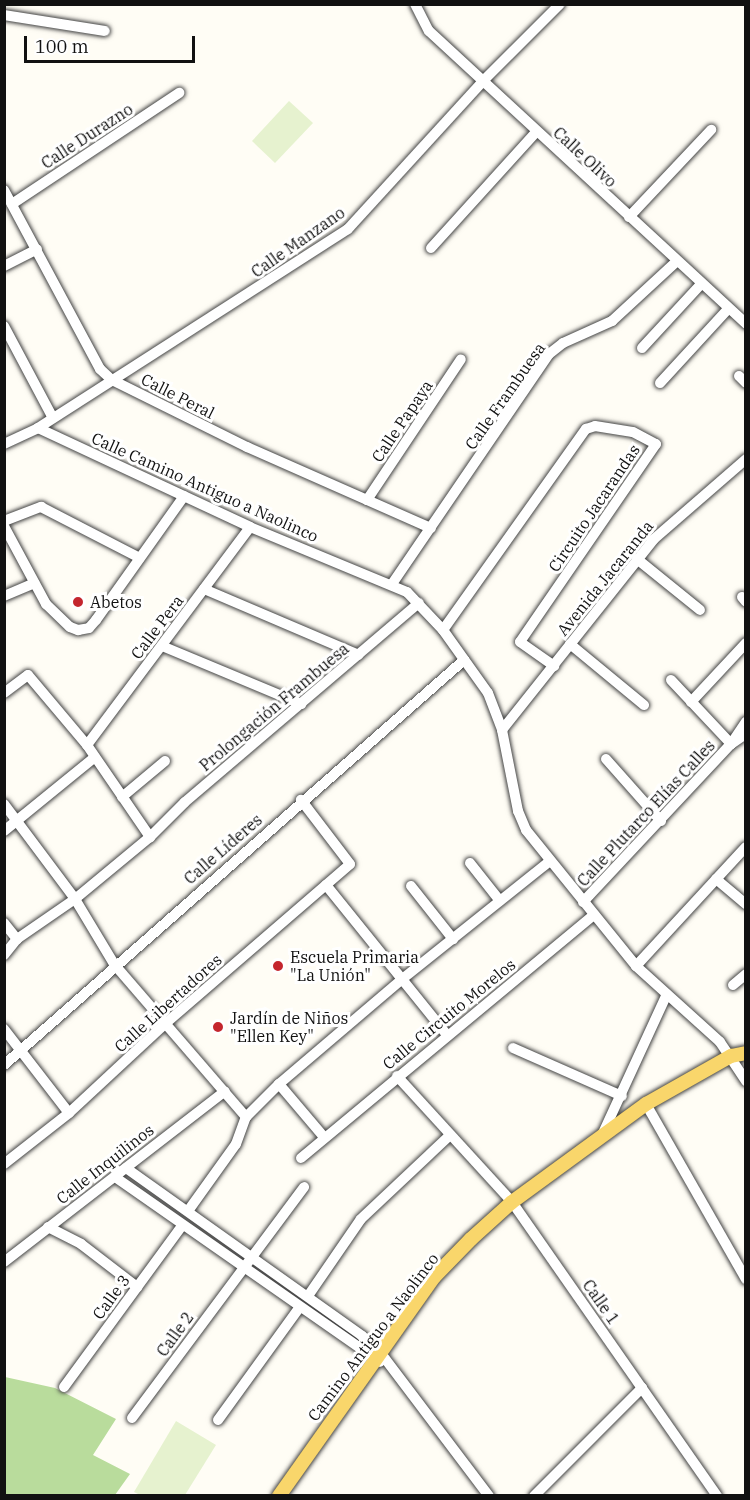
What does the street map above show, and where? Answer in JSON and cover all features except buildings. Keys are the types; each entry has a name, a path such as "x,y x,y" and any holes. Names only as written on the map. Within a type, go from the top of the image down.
{"main road":[{"name":"Camino Antiguo a Naolinco","path":"279,1496 434,1277 512,1202 603,1133 646,1104 731,1056 746,1053"}],"street":[{"name":"Calle Olivo","path":"415,4 429,31 676,262 746,324"},
{"name":"Calle Manzano","path":"4,444 38,428 348,230 482,82 560,4"},
{"path":"4,15 105,31"},
{"name":"Calle Durazno","path":"12,204 179,93"},
{"path":"628,217 711,130"},
{"path":"431,248 536,132"},
{"name":"Calle Peral","path":"4,190 100,369 112,380 257,452 431,528"},
{"path":"4,266 37,249"},
{"name":"Calle Frambuesa","path":"392,584 549,354 564,343 612,321 676,262"},
{"path":"642,348 701,284"},
{"path":"660,382 728,309"},
{"path":"4,326 53,418"},
{"name":"Calle Papaya","path":"367,500 461,359"},
{"name":"Circuito Jacarandas","path":"443,630 586,429 595,426 633,432 656,444 520,642 554,666"},
{"name":"Calle Camino Antiguo a Naolinco","path":"38,428 250,527 392,584 419,603 443,630 488,693 502,730 518,811 526,830 549,862 636,966 666,996 717,1039 731,1056 746,1081"},
{"name":"Avenida Jacaranda","path":"502,730 637,559 673,520 746,459"},
{"path":"4,526 46,604 64,623 78,630 88,628 184,496"},
{"path":"4,520 41,507 140,558"},
{"name":"Calle Pera","path":"87,745 250,527"},
{"path":"637,559 700,610"},
{"path":"4,596 34,583"},
{"path":"204,589 359,655"},
{"name":"Prolongación Frambuesa","path":"4,955 17,939 75,900 150,837 185,802 419,603"},
{"path":"691,702 746,643"},
{"path":"570,644 644,705"},
{"path":"162,646 301,704"},
{"name":"Calle Líderes","path":"4,1065 114,964 464,660"},
{"path":"4,693 28,675 87,745 150,837"},
{"path":"671,680 731,744"},
{"name":"Calle Plutarco Elías Calles","path":"583,902 731,744 746,722"},
{"name":"Calle Plutarco Elías Calles","path":"731,744 746,734"},
{"path":"4,831 95,757"},
{"path":"606,759 661,821"},
{"path":"122,797 165,761"},
{"name":"Calle Libertadores","path":"4,1164 69,1113 166,1023 350,864 301,800"},
{"path":"4,804 75,900 114,964 246,1117"},
{"path":"636,966 746,847"},
{"path":"188,1211 236,1144 246,1117 279,1084 401,980 549,862"},
{"path":"470,863 500,901"},
{"path":"716,879 746,904"},
{"path":"326,885 447,1035"},
{"path":"411,886 453,939"},
{"name":"Calle Circuito Morelos","path":"301,1158 397,1076 594,915"},
{"path":"4,923 17,939"},
{"path":"733,986 746,974"},
{"path":"603,1133 622,1096 666,996"},
{"path":"4,1029 69,1113"},
{"path":"513,1048 622,1096"},
{"name":"Calle 1","path":"397,1076 512,1202 717,1496"},
{"path":"279,1084 324,1137"},
{"name":"Calle Inquilinos","path":"4,1262 225,1091"},
{"path":"646,1104 746,1279"},
{"path":"308,1296 361,1219 450,1135"},
{"path":"126,1168 308,1296 378,1356 392,1369 489,1496"},
{"path":"115,1177 299,1308 378,1356"},
{"name":"Calle 2","path":"132,1418 304,1187"},
{"name":"Calle 3","path":"64,1387 182,1226"},
{"path":"48,1227 81,1244 137,1287"},
{"path":"218,1420 299,1308"},
{"path":"534,1496 642,1388"}],"green space":[{"path":"289,101 313,123 275,163 252,141"},
{"path":"5,1377 55,1388 116,1419 93,1455 130,1474 115,1495 5,1496"},
{"path":"176,1421 216,1445 185,1495 140,1495 134,1492"}],"place":[{"name":"Abetos","path":"78,602"},
{"name":"Escuela Primaria \"La Unión\"","path":"278,966"},
{"name":"Jardín de Niños \"Ellen Key\"","path":"218,1027"}]}
